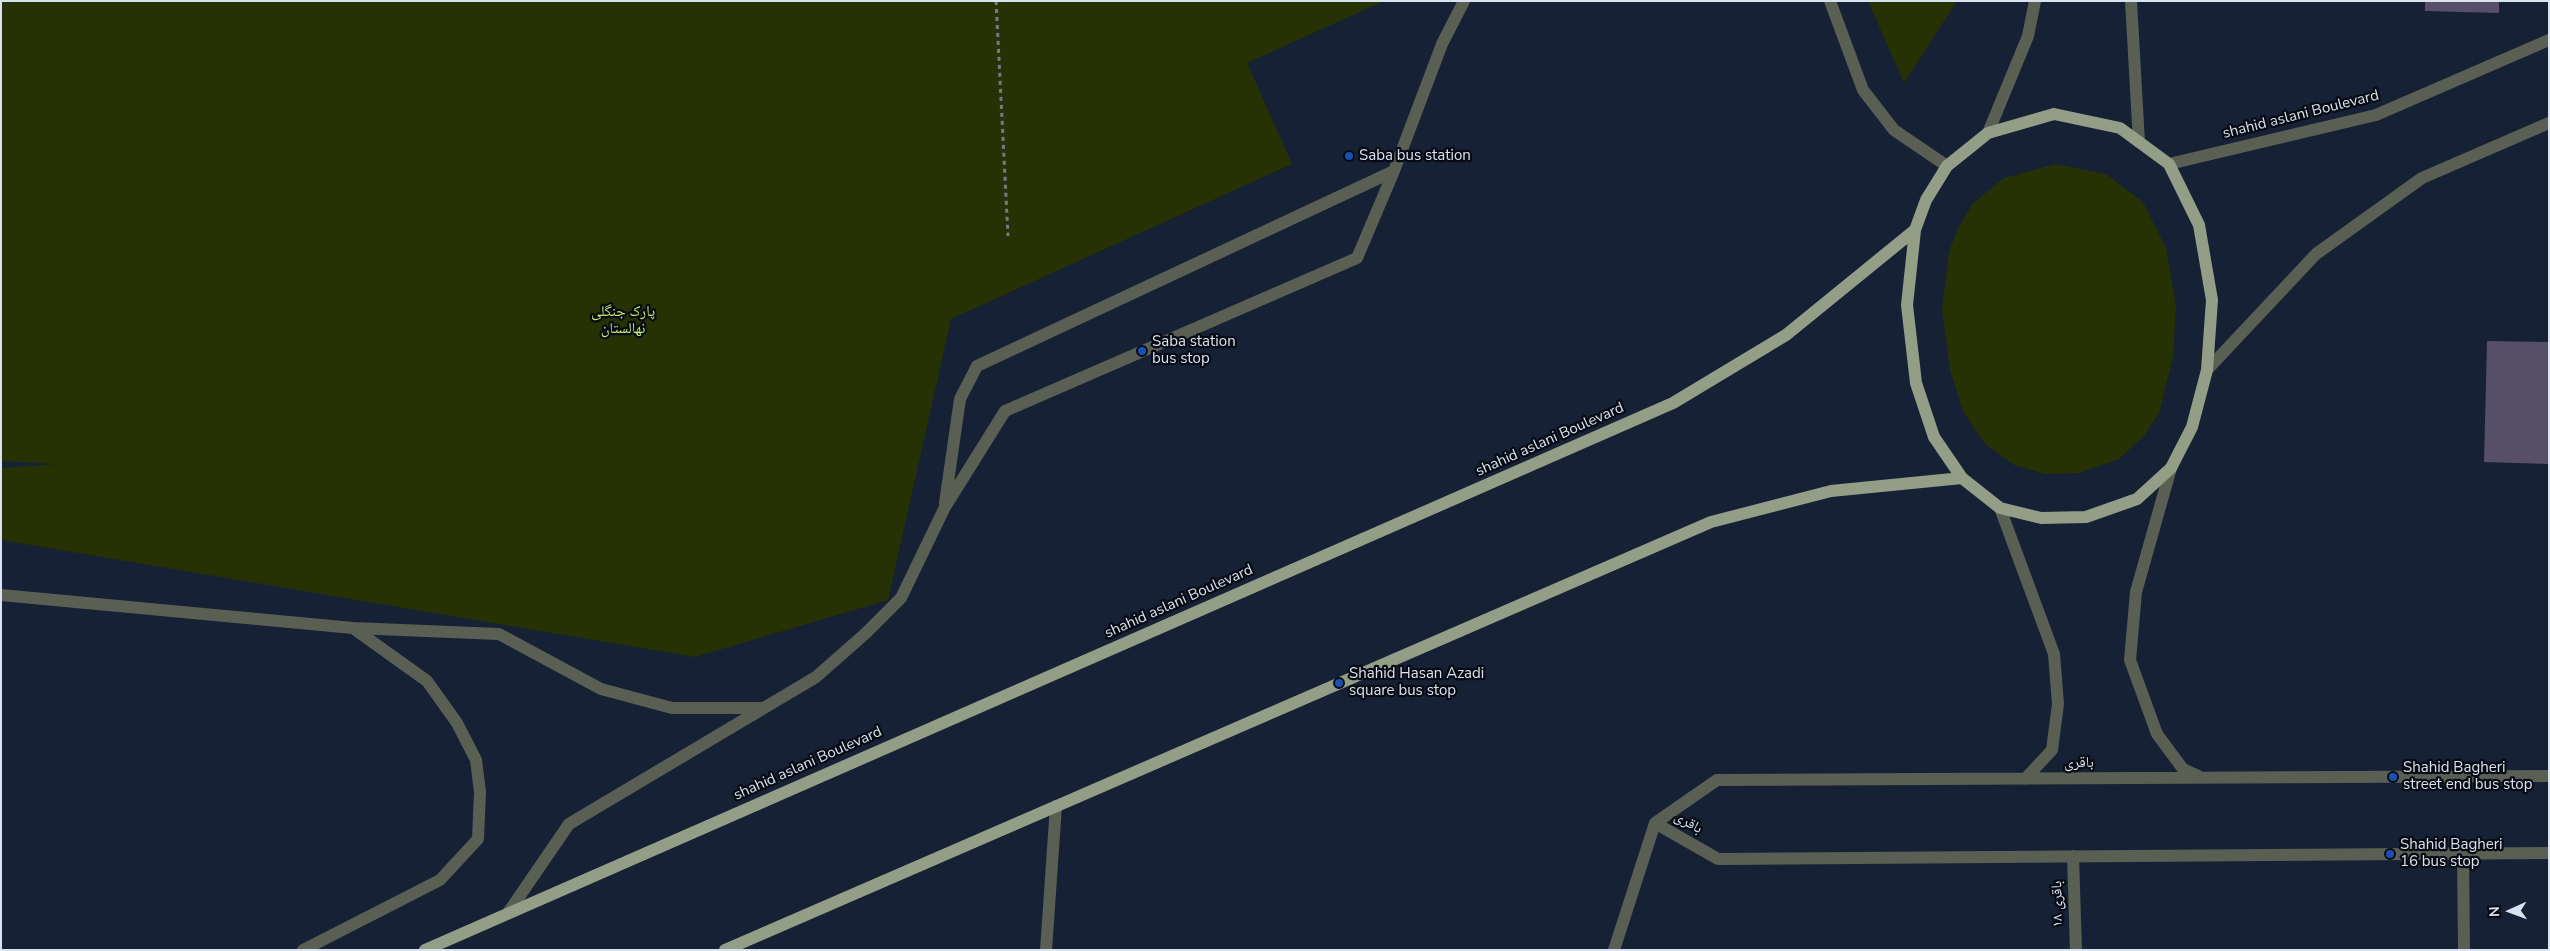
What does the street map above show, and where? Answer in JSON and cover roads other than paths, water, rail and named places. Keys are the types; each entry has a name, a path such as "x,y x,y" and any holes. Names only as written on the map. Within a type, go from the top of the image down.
{"main road":[{"path":"2054,114 2120,128 2169,164 2199,224 2212,300 2207,370 2192,427 2171,468 2137,499 2086,517 2041,518 2000,508 1962,478 1934,436 1916,383 1907,305 1915,230 1926,200 1947,166 1988,133 2054,114"},
{"name":"shahid aslani Boulevard","path":"425,950 1673,403 1786,335 1915,230"},
{"path":"725,950 1711,522 1831,491 1962,478"}],"street":[{"path":"508,913 569,824 816,677 866,633 901,598 945,507 1004,411 1356,258 1394,171 1442,44 1464,1"},
{"path":"1830,1 1863,90 1894,130 1947,166"},
{"path":"1988,133 2028,36 2035,1"},
{"path":"2131,1 2139,142"},
{"name":"shahid aslani Boulevard","path":"2169,164 2376,115 2549,40"},
{"path":"2207,370 2316,254 2422,178 2549,123"},
{"path":"945,507 960,399 976,366 1394,171"},
{"path":"2171,468 2136,592 2130,660 2157,734 2183,769 2203,778"},
{"path":"2000,508 2054,654 2058,704 2052,750 2025,779"},
{"path":"1,595 353,628 499,634 601,689 672,708 761,708"},
{"path":"303,950 440,880 478,839 480,792 476,760 457,723 427,681 353,628"},
{"name":"باقری","path":"2549,776 1718,780 1655,823 1718,859 2549,853"},
{"path":"1046,950 1056,806"},
{"path":"1614,950 1655,823"},
{"path":"2462,854 2464,950"},
{"name":"باقری ۱۸","path":"2073,856 2076,950"}],"place":[{"name":"Saba bus station","path":"1349,156"},
{"name":"Saba station bus stop","path":"1142,351"},
{"name":"Shahid Hasan Azadi square bus stop","path":"1339,683"},
{"name":"Shahid Bagheri street end bus stop","path":"2393,777"},
{"name":"Shahid Bagheri 16 bus stop","path":"2390,854"}],"park label":[{"name":"پارک جنگلی نهالستان","path":"623,320"}]}
